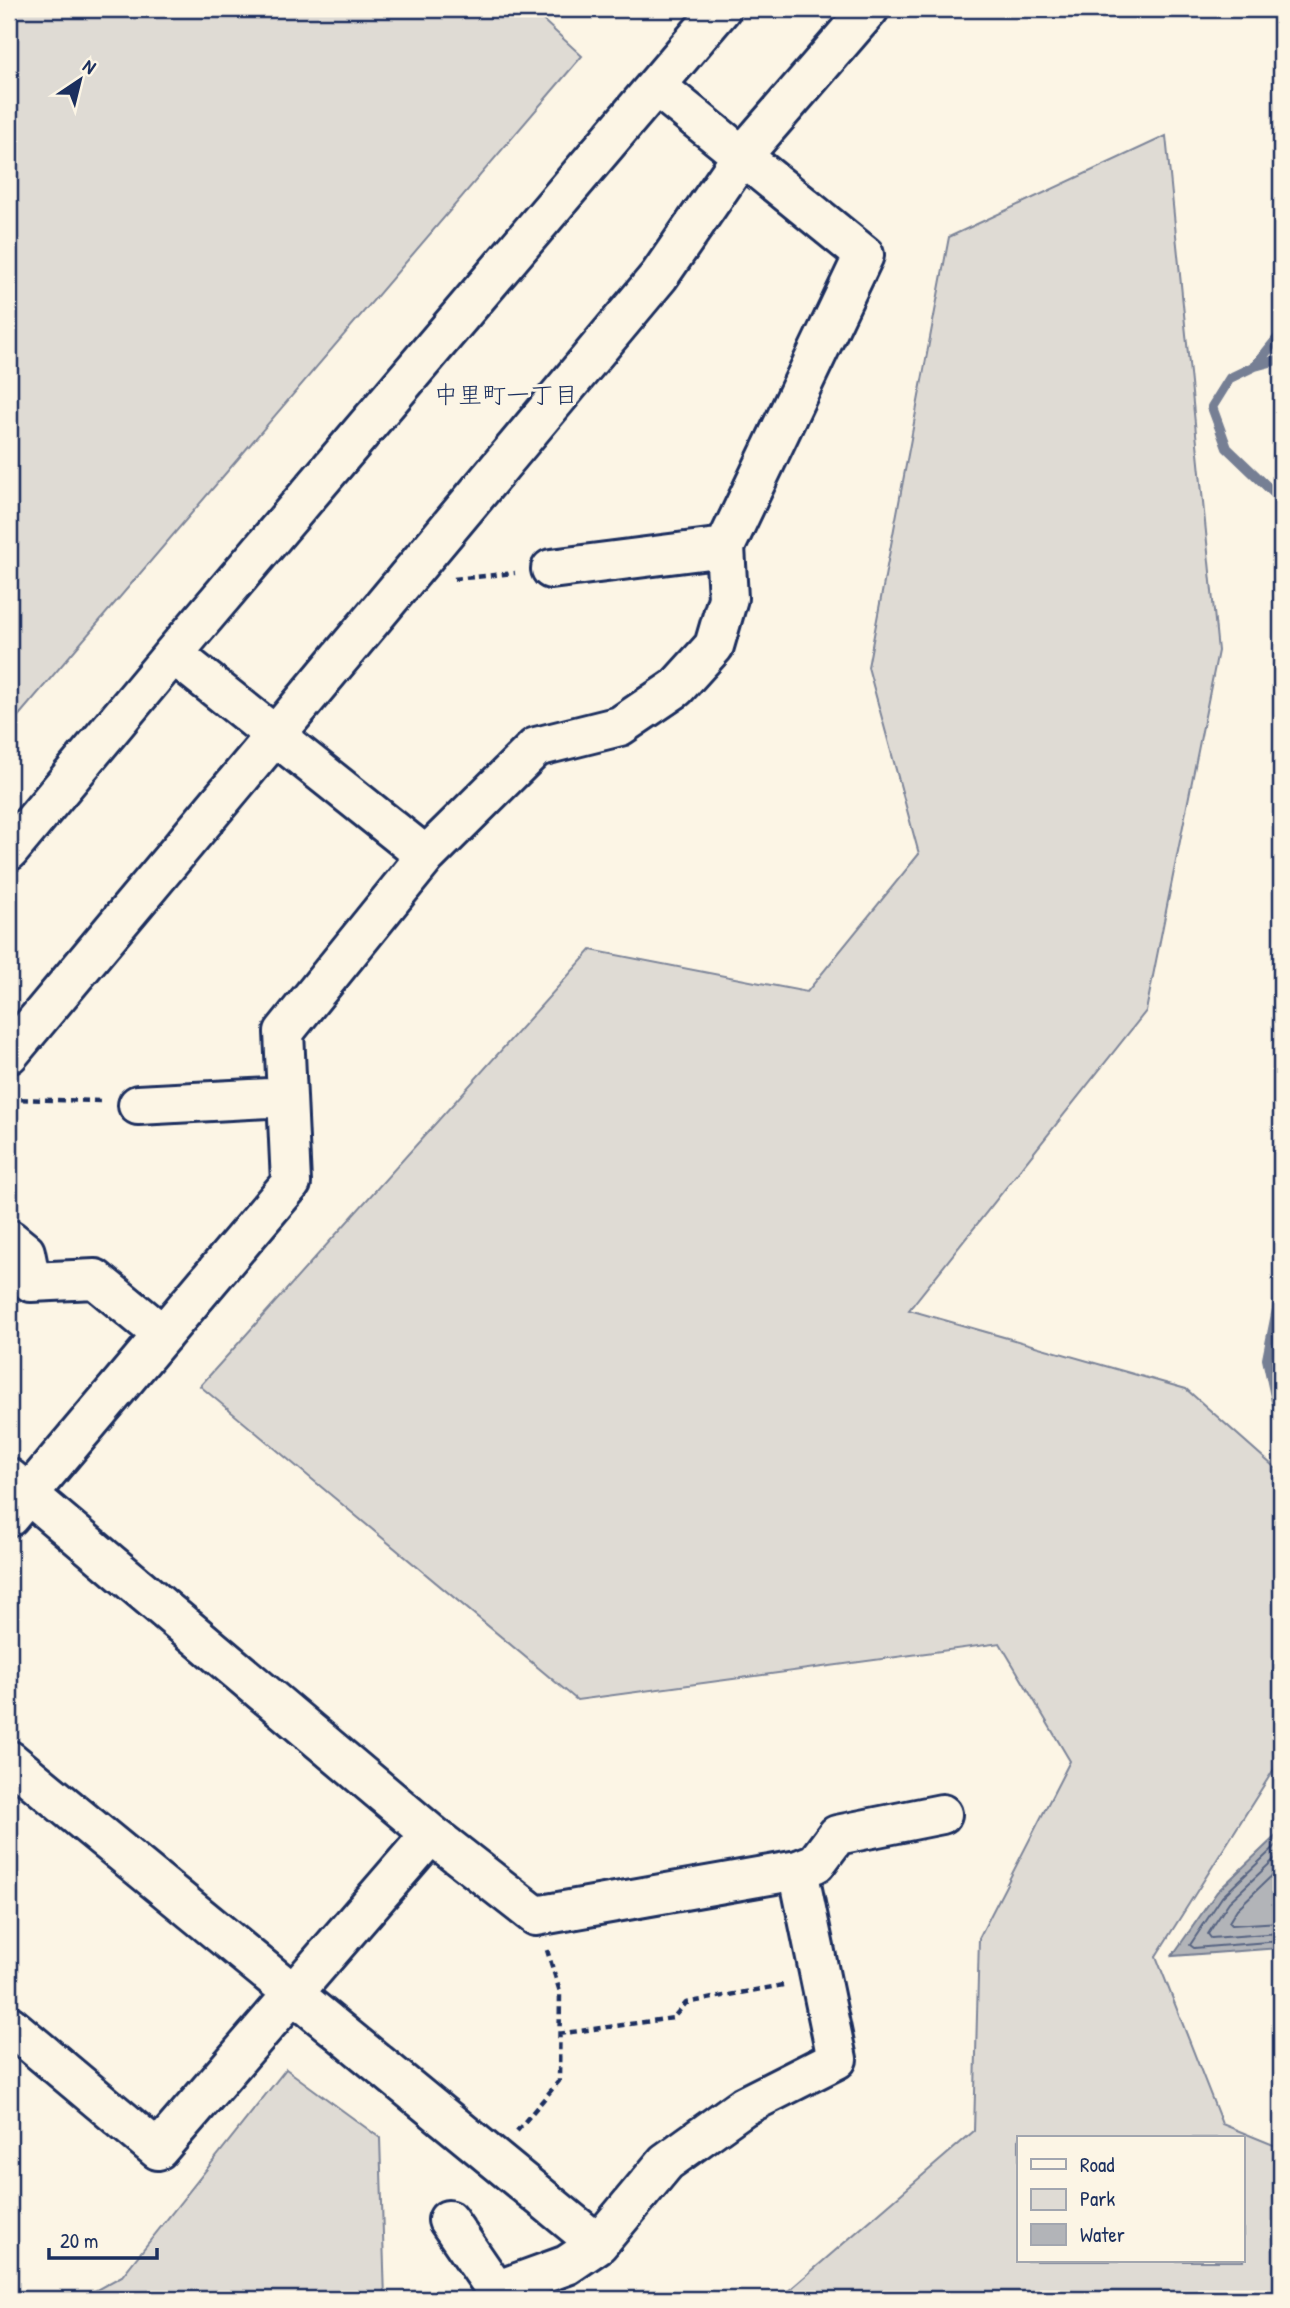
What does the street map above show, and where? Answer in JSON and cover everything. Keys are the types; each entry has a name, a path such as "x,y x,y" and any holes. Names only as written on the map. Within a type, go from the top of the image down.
{"street":[{"path":"9,851 173,653 721,9"},
{"path":"9,1054 659,276 742,156 869,9"},
{"path":"656,86 864,255 725,547 728,598 714,646 676,688 620,726 536,747 426,856 284,1032 291,1183 163,1335 15,1497 536,1916 798,1870 816,1863 837,1835 942,1814"},
{"path":"551,569 725,547"},
{"path":"173,653 426,856"},
{"path":"138,1105 287,1097"},
{"path":"9,1239 25,1252 31,1282 94,1279 163,1335"},
{"path":"9,1760 598,2244"},
{"path":"9,2025 158,2150 431,1834"},
{"path":"448,2220 500,2295 568,2265 598,2244 666,2162 744,2106 837,2059 818,1978 798,1870"}],"path":[{"path":"402,584 551,569"},
{"path":"9,1099 117,1101 138,1105"},
{"path":"494,2159 559,2081 559,1992 536,1916"},
{"path":"558,2034 673,2018 686,2003 818,1978"}],"green space":[{"path":"9,9 531,9 582,56 9,727"},
{"path":"1166,136 1218,651 1146,1011 909,1310 1186,1389 1281,1473 1281,1758 1156,1956 1222,2124 1281,2148 1281,2299 779,2299 974,2131 979,1938 1070,1761 1000,1643 577,1700 200,1386 591,950 807,992 919,854 868,667 949,237"},
{"path":"286,2069 380,2138 385,2299 80,2299 122,2276"}],"water":[{"path":"1281,1831 1281,1948 1172,1956 1217,1892"}],"waterway":[{"path":"1255,366 1281,334"},
{"path":"1281,359 1255,366 1230,378 1212,407 1227,448 1279,498 1281,504"},
{"path":"1281,1289 1267,1359 1276,1401 1281,1405"}],"district":[{"name":"中里町一丁目","path":"506,394"}]}
